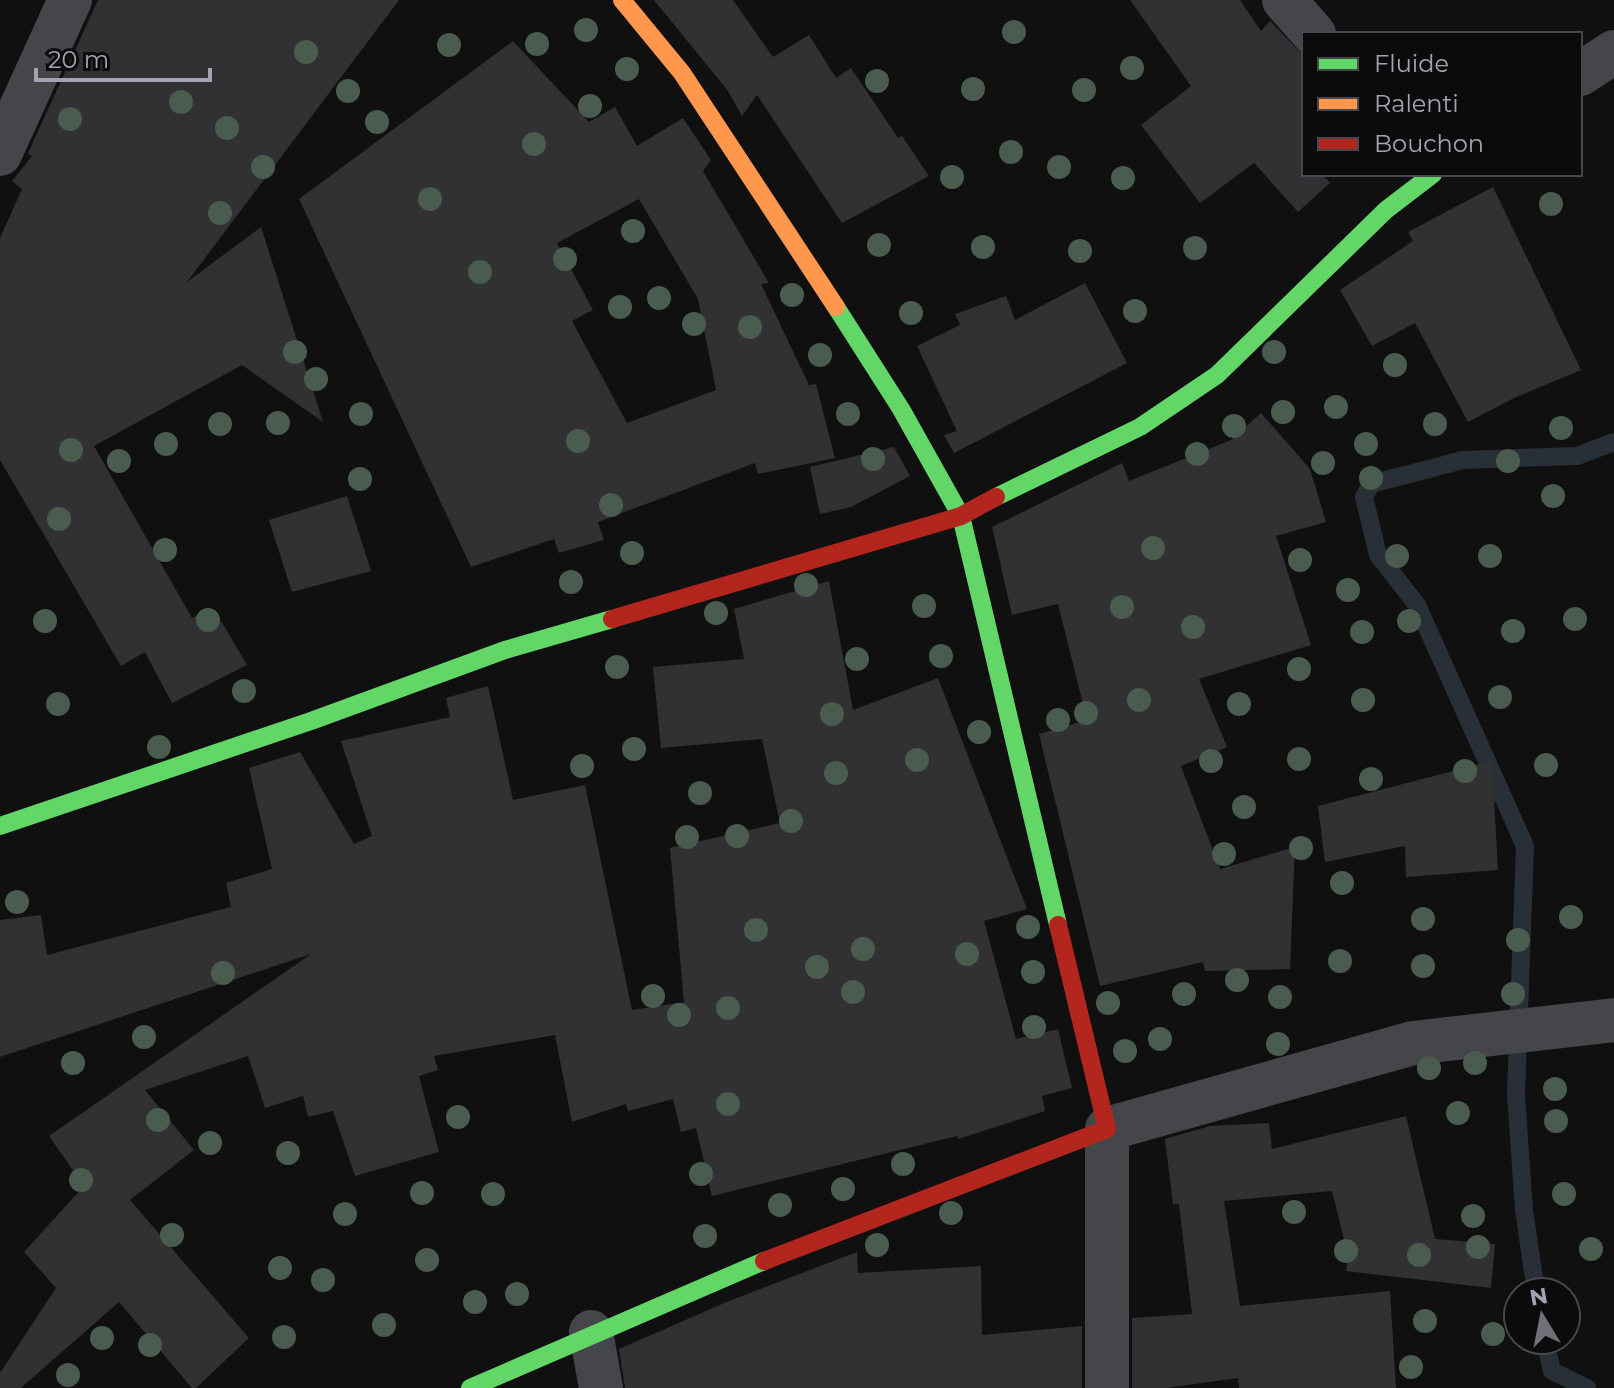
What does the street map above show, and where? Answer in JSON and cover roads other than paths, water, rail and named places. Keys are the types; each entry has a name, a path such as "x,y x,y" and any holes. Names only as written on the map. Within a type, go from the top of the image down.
{"street":[{"path":"0,154 70,0"},
{"path":"622,0 682,73 760,187 901,409 961,516 1107,1129 1107,1388"},
{"path":"1284,0 1312,32"},
{"path":"1582,73 1614,52"},
{"path":"0,826 311,721 505,650 961,516 1013,487 1140,427 1217,375 1375,220 1430,176"},
{"path":"470,1388 719,1278 1107,1129 1413,1043 1614,1020"},
{"path":"591,1332 601,1388"}],"waterway":[{"path":"1534,1276 1524,1210 1516,1095 1525,846 1417,605 1378,555 1364,497 1371,484 1463,460 1577,456 1614,442"},
{"path":"1549,1356 1552,1371 1587,1388"}]}
